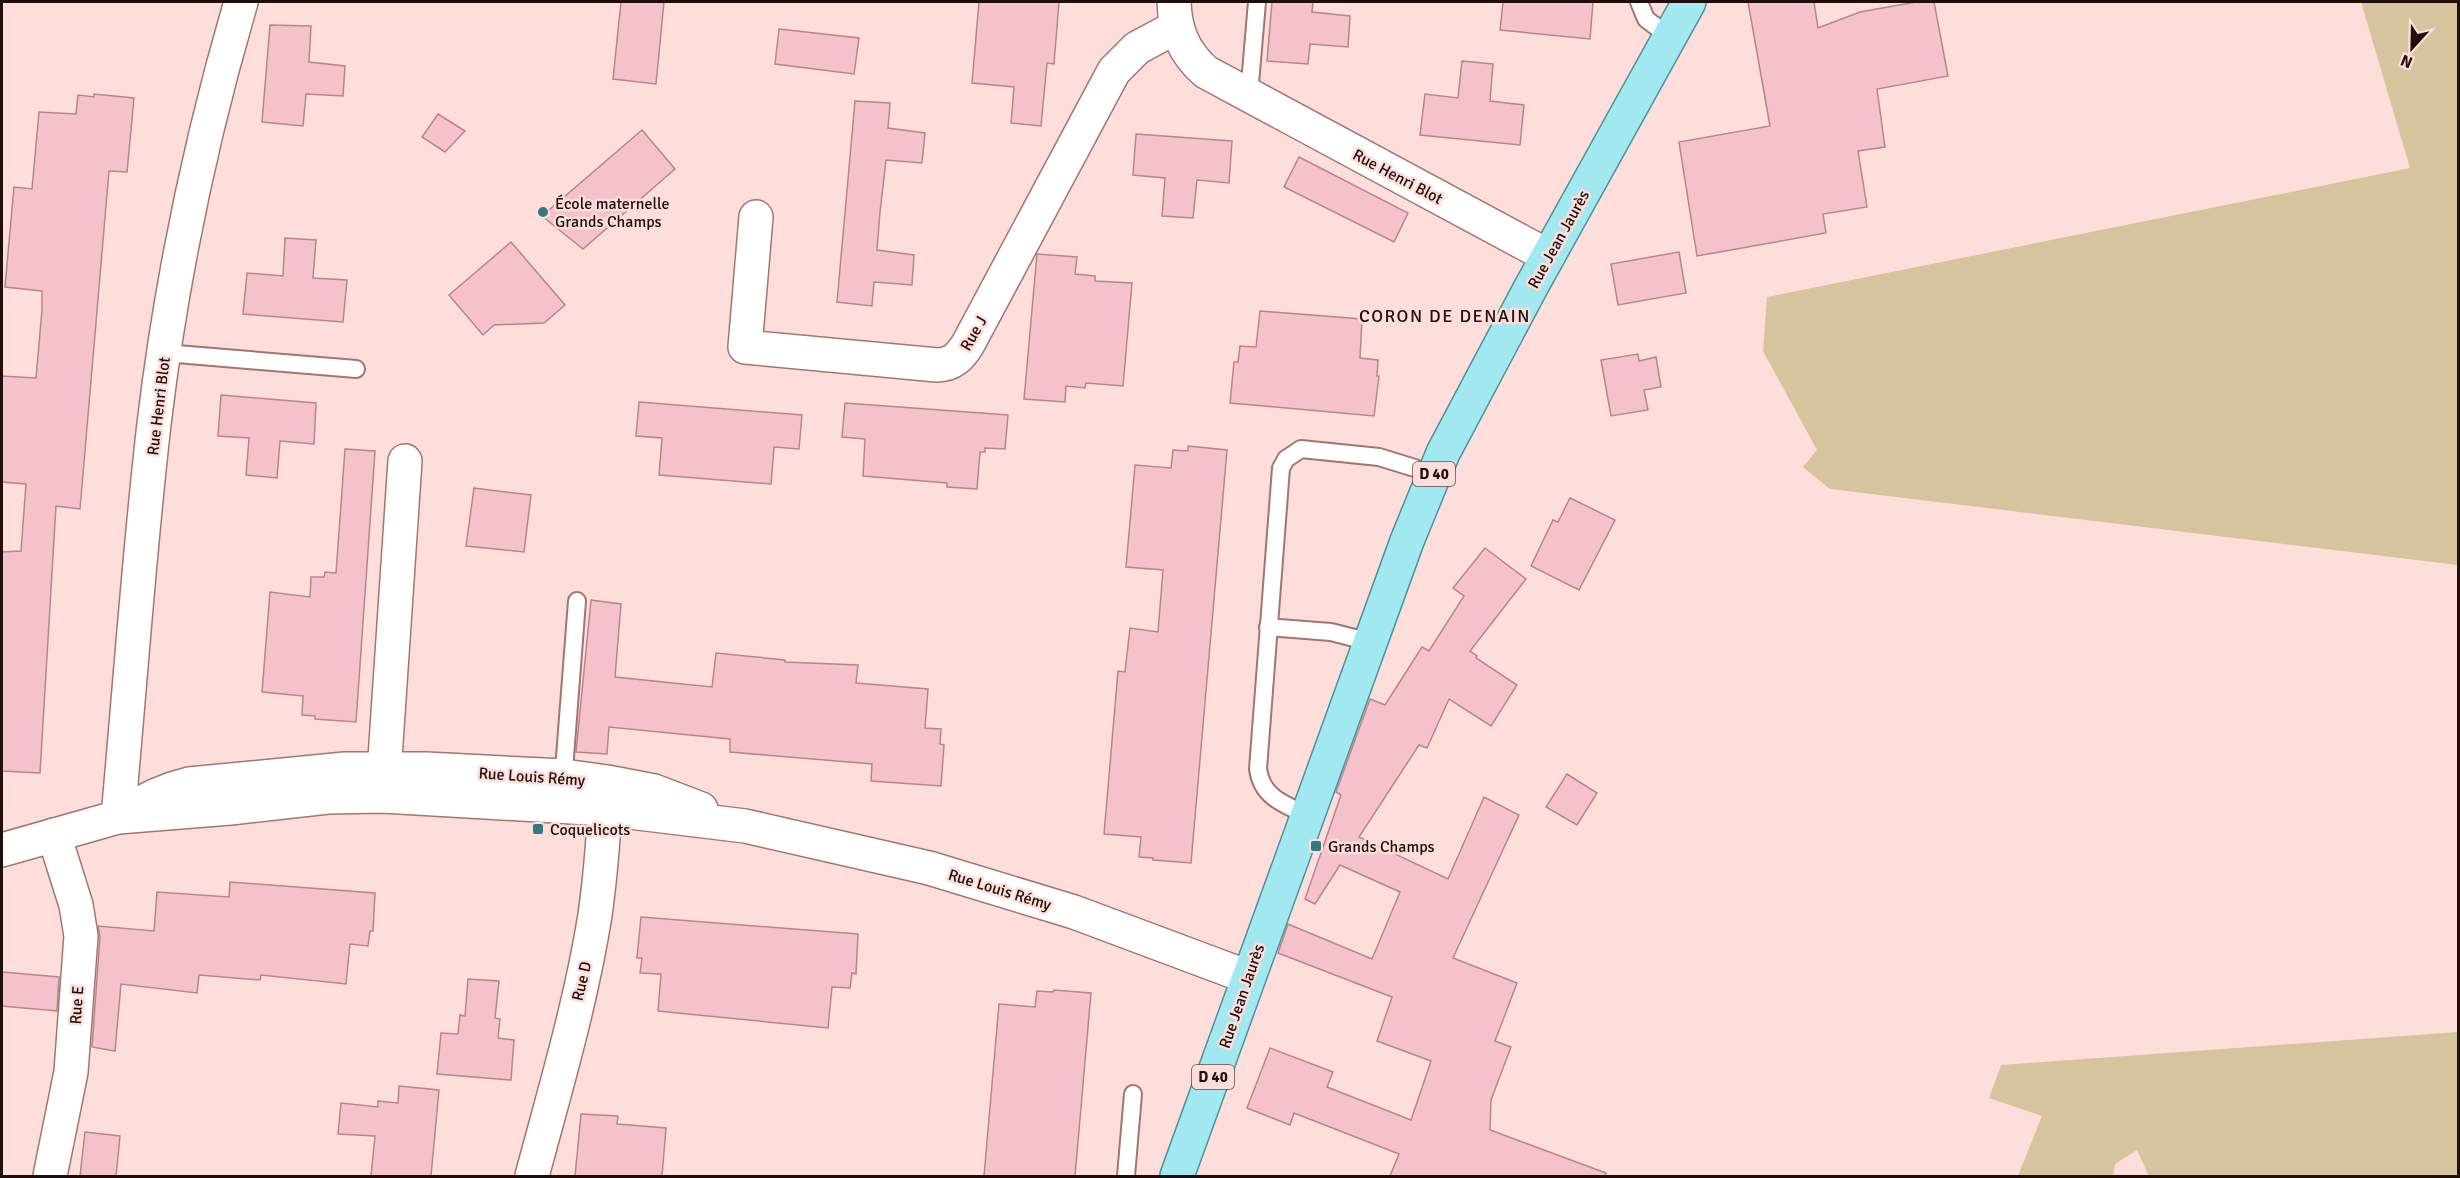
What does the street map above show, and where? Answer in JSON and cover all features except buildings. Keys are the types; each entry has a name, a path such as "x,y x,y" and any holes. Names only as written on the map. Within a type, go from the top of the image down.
{"main road":[{"name":"Rue Jean Jaurès","path":"1177,1176 1370,642 1443,453 1548,256 1689,2"}],"street":[{"name":"Rue Henri Blot","path":"118,817 154,424 206,135 241,2"},
{"name":"Rue Henri Blot","path":"1175,14 1183,46 1193,61 1206,72 1548,256"},
{"name":"Rue J","path":"756,218 745,348 947,364 959,357 968,344 1114,71 1175,14"},
{"path":"384,782 405,461"},
{"name":"Rue Louis Rémy","path":"2,850 118,817 148,797 166,789 189,784 345,769 384,782 562,791 606,796 929,868 1111,925 1248,977"},
{"name":"Rue D","path":"532,1176 591,939 606,796"},
{"name":"Rue E","path":"50,1176 71,1072 81,936 76,905 54,835"}],"lane":[{"path":"1249,95 1257,2"},
{"path":"1639,2 1646,19 1670,37"},
{"path":"165,353 356,369"},
{"path":"1307,815 1274,799 1260,781 1258,769 1278,482 1286,459 1301,449 1316,450 1379,457 1434,474"},
{"path":"562,791 577,601"},
{"path":"1268,627 1331,632 1370,642"},
{"path":"1126,1176 1133,1094"}],"shaded area":[{"path":"2361,2 2458,2 2458,565 1830,489 1803,467 1817,450 1763,351 1767,297 2410,168"},
{"path":"2458,1032 2458,1176 2149,1176 2137,1150 2115,1164 2113,1176 2018,1176 2042,1116 1989,1098 2001,1065"}],"place":[{"name":"École maternelle Grands Champs","path":"543,212"},
{"name":"Coquelicots","path":"538,829"},
{"name":"Grands Champs","path":"1316,846"}],"district":[{"name":"CORON DE DENAIN","path":"1445,316"}]}
